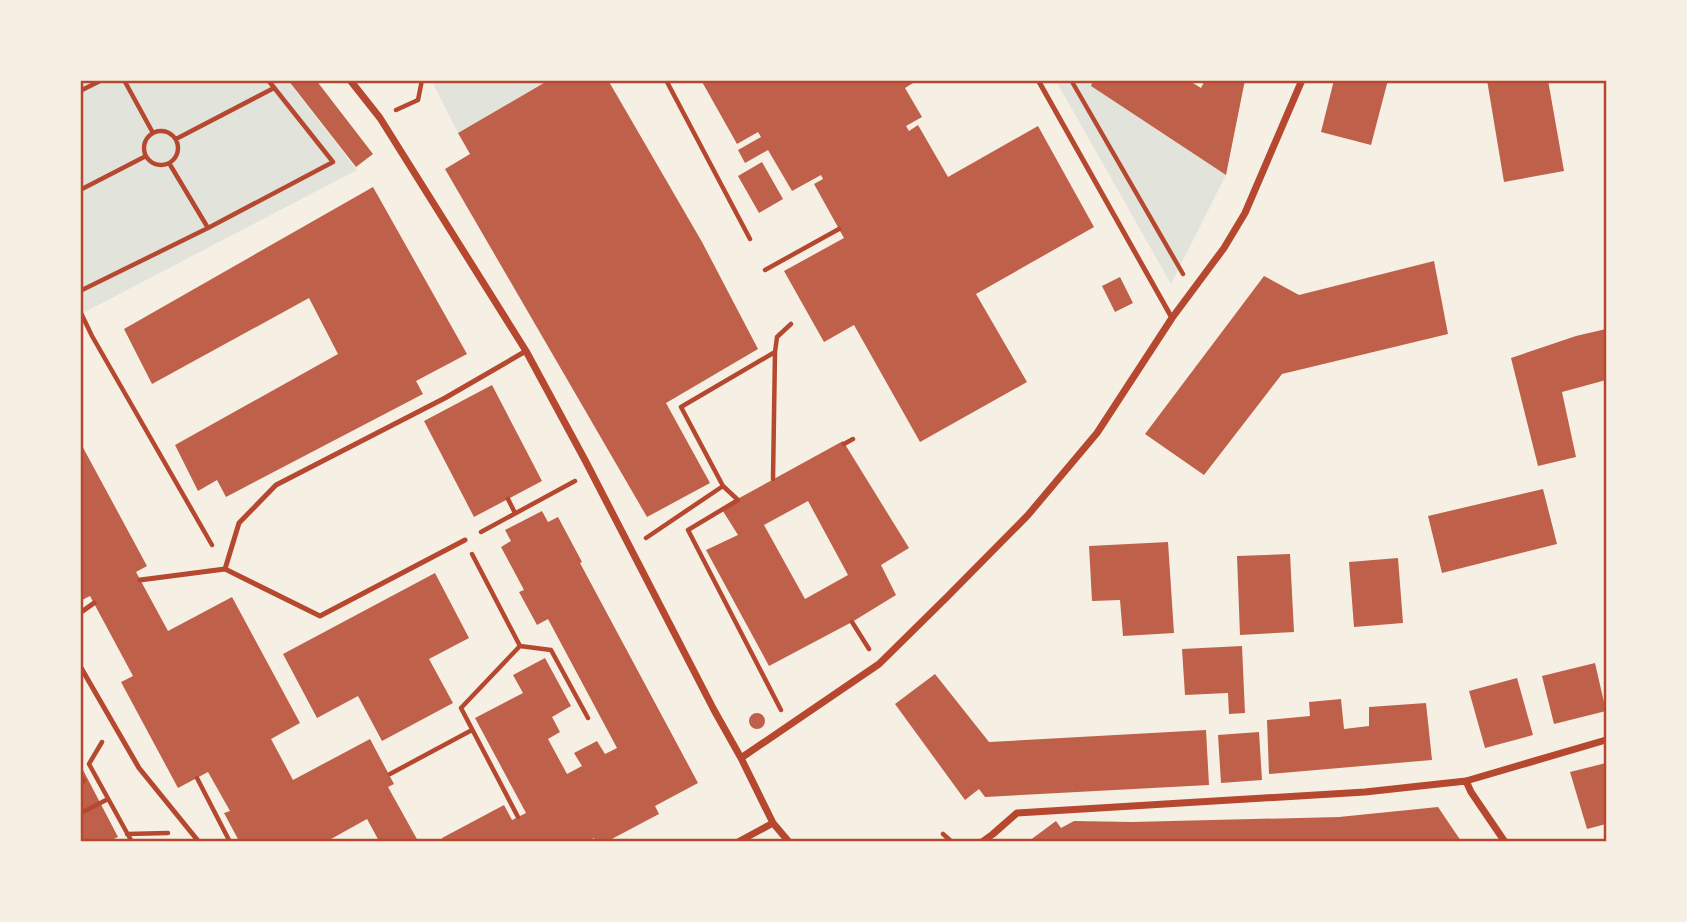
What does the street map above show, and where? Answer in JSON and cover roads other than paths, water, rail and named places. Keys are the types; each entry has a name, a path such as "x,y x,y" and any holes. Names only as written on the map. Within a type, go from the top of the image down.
{"street":[{"path":"350,80 380,118 526,351 631,548 713,710 741,758 772,823 789,842"},
{"path":"741,758 879,664 1028,515 1097,433 1172,318 1224,248 1245,213 1302,80"},
{"path":"982,842 1017,813 1365,792 1466,781 1606,740"},
{"path":"1466,781 1506,842"},
{"path":"738,842 772,823"}],"lane":[{"path":"1038,80 1172,318"},
{"path":"225,569 239,523 276,485 456,391 526,351"},
{"path":"140,580 225,569 320,615 465,540"},
{"path":"80,613 94,603"},
{"path":"80,666 139,768 199,842"}]}
